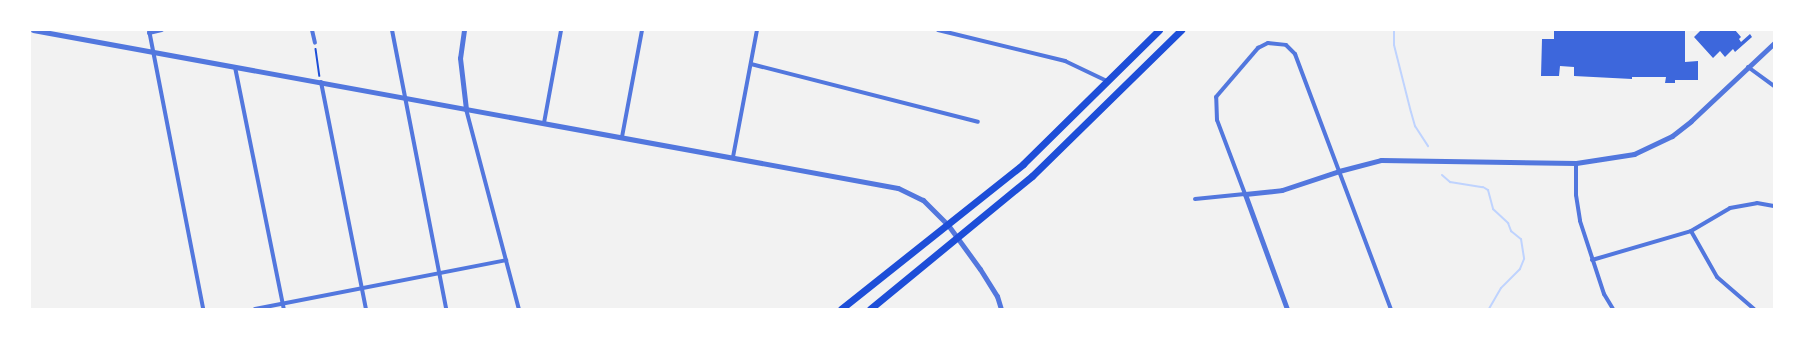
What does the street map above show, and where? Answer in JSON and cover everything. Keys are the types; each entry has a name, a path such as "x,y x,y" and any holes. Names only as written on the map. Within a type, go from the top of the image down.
{"main road":[{"path":"841,309 1023,164 1159,30"},
{"path":"870,309 959,238 1048,162 1181,30"}],"street":[{"path":"34,30 898,188 923,200 948,224 959,238 997,296 1001,309"},
{"path":"162,30 149,31 203,309"},
{"path":"312,30 315,43"},
{"path":"392,30 446,309"},
{"path":"464,30 460,58 466,109 519,309"},
{"path":"544,123 562,30"},
{"path":"622,137 642,30"},
{"path":"733,157 757,30"},
{"path":"938,30 1065,61 1107,81"},
{"path":"1287,309 1221,130 1215,105 1217,94 1258,48 1268,43 1286,45 1295,54 1391,309"},
{"path":"1195,199 1282,190 1339,170 1381,160 1576,163 1615,159 1653,147 1691,121 1774,43"},
{"path":"751,64 978,122"},
{"path":"235,67 284,309"},
{"path":"1748,67 1774,86"},
{"path":"321,82 366,309"},
{"path":"1576,163 1576,195 1580,221 1592,260 1613,309"},
{"path":"1592,260 1691,231 1730,208 1757,203 1774,206"},
{"path":"1691,231 1717,277 1754,309"},
{"path":"255,309 506,260"}],"path":[{"path":"315,43 321,82"}],"building":[{"path":"1554,30 1685,30 1685,62 1698,61 1698,80 1675,80 1675,83 1665,83 1666,77 1632,77 1632,79 1574,76 1574,67 1560,66 1559,76 1541,76 1542,39 1554,39"},
{"path":"1701,30 1735,30 1741,37 1739,39 1741,42 1750,34 1752,37 1735,52 1733,49 1725,57 1720,51 1713,58 1694,37"}],"waterway":[{"path":"1394,30 1394,45 1415,126 1428,146"},
{"path":"1442,175 1450,182 1483,187 1488,190 1493,209 1508,223 1511,231 1521,239 1524,259 1520,269 1501,288 1489,309"}]}
